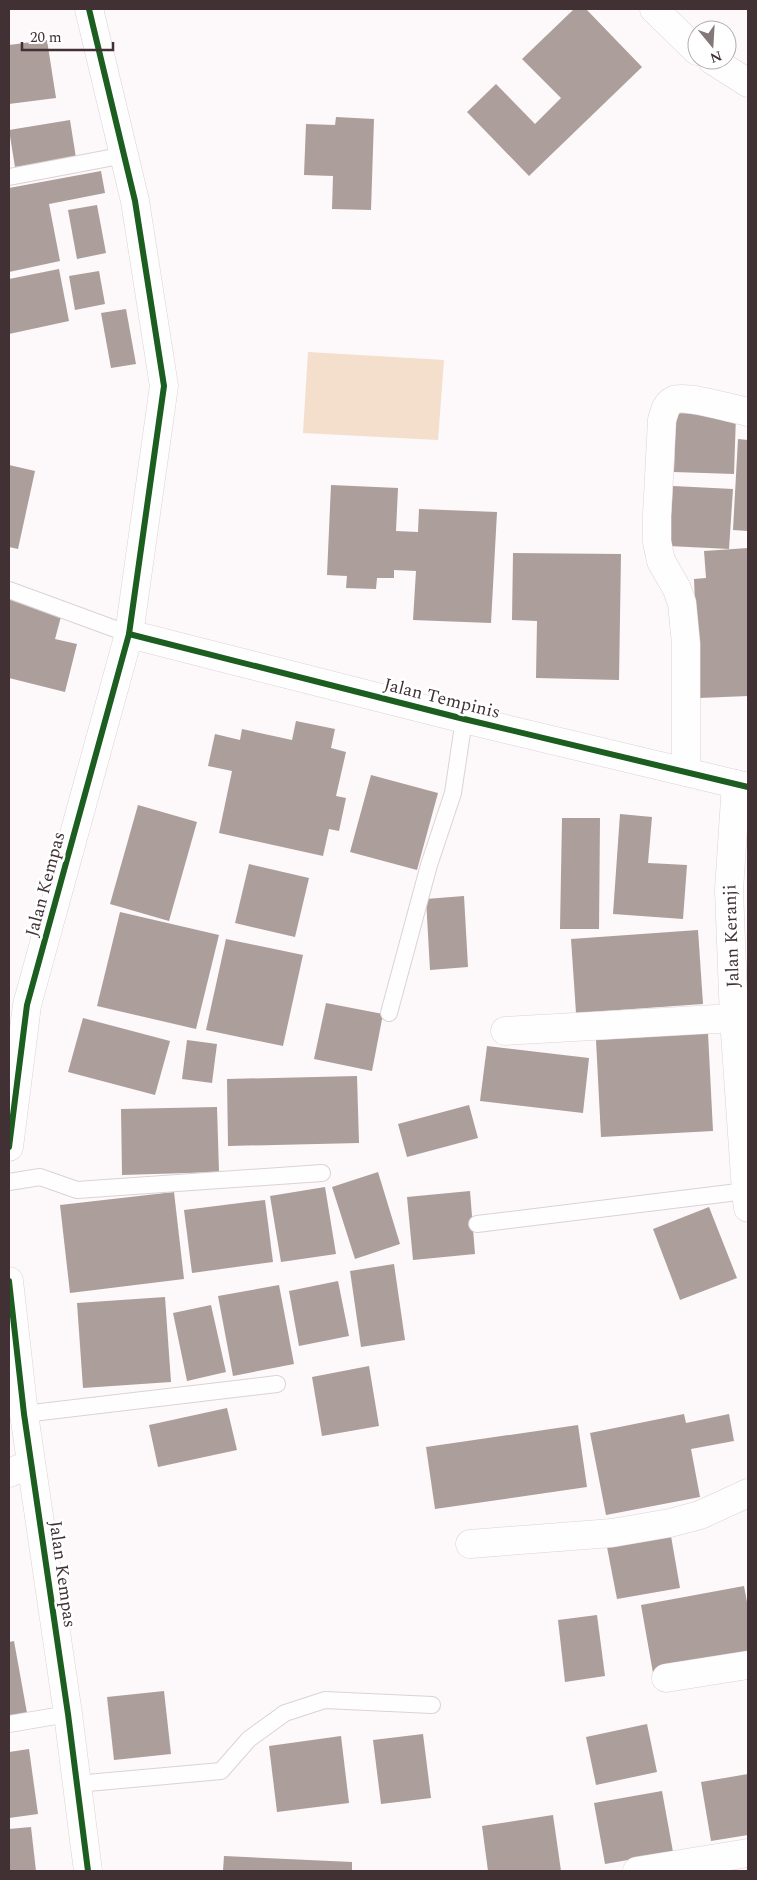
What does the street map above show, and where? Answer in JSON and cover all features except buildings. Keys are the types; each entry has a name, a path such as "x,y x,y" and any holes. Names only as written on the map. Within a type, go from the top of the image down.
{"street":[{"name":"Jalan Kempas","path":"9,1147 27,1005 129,634 164,386 135,201 89,9"},
{"path":"654,9 687,41"},
{"path":"728,70 748,82"},
{"path":"686,772 686,644 682,603 677,589 661,561 657,542 662,420 666,407 673,400 684,398 748,412"},
{"name":"Jalan Tempinis","path":"129,634 464,719 742,785"},
{"name":"Jalan Keranji","path":"742,785 729,890 734,1018 747,1200"},
{"path":"505,1031 734,1018"},
{"name":"Jalan Kempas","path":"9,1281 14,1376 24,1414 20,1468 68,1714 88,1871"},
{"path":"470,1544 612,1533 670,1523 700,1515 748,1492"},
{"path":"666,1678 748,1665"},
{"path":"637,1871 748,1853"}],"lane":[{"path":"9,177 125,155"},
{"path":"9,590 129,634"},
{"path":"389,1013 429,865 453,793 464,719"},
{"path":"9,1182 40,1177 77,1190 322,1172"},
{"path":"477,1224 747,1200"},
{"path":"24,1414 277,1384"},
{"path":"76,1784 221,1771 249,1739 286,1713 325,1700 432,1705"},
{"path":"9,1724 68,1714"}],"shaded area":[{"path":"308,352 444,360 438,440 303,433"}],"cycle path":[{"path":"9,1147 27,1005 129,634 164,386 135,201 89,9"},
{"path":"129,634 464,719 748,787"},
{"path":"9,1281 24,1414 68,1714 88,1871"}]}
